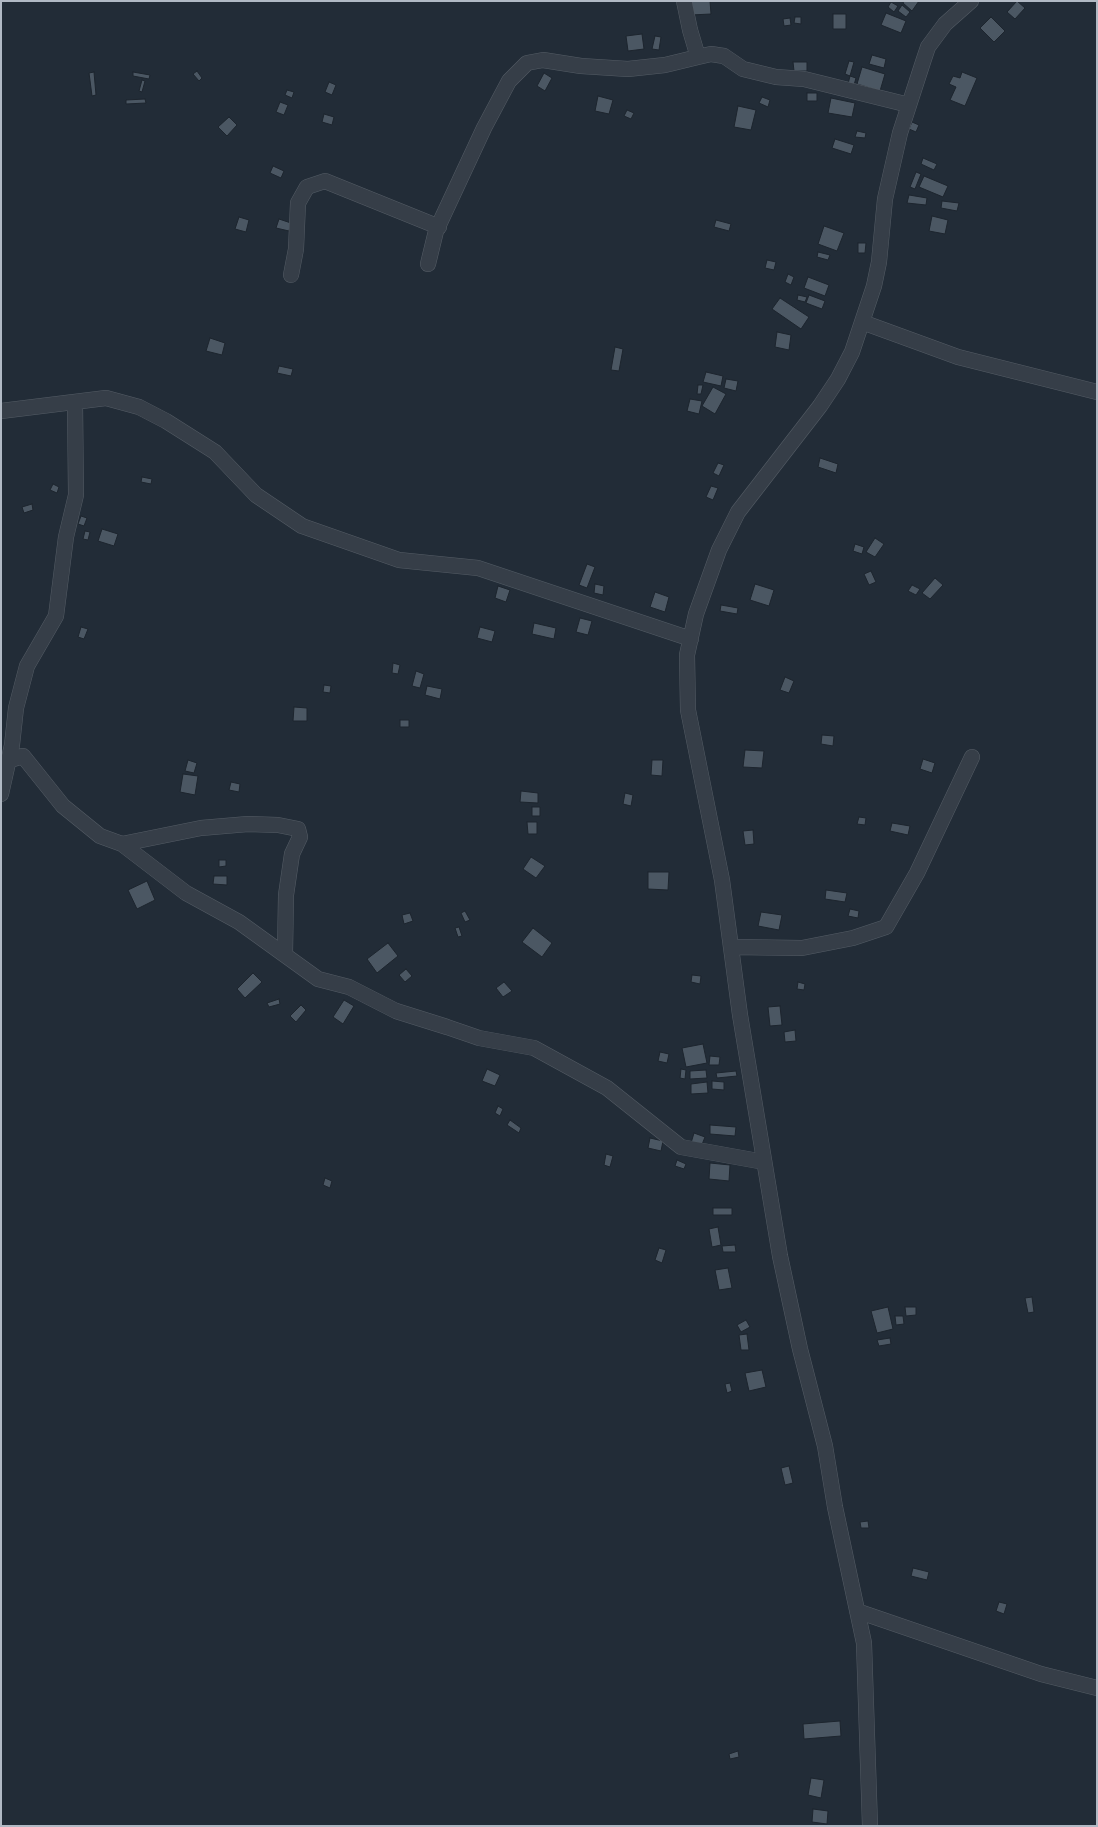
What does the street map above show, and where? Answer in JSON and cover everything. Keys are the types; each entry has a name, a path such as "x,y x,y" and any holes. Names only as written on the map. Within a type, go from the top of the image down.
{"street":[{"path":"684,1 698,57"},
{"path":"870,1826 864,1643 825,1446 800,1349 780,1256 722,880 687,704 687,655 696,614 719,550 738,512 820,406 838,379 852,352 879,262 885,198 900,133 928,47 945,24 971,1"},
{"path":"428,264 439,227 476,145 509,81 527,63 543,60 581,66 628,68 665,65 711,54 724,56 743,69 776,77 804,79 909,106"},
{"path":"291,274 296,249 298,202 307,187 325,181 439,227"},
{"path":"862,322 958,357 1097,392"},
{"path":"1,411 106,398 139,407 166,421 214,452 256,495 302,526 399,560 478,568 691,640"},
{"path":"1,794 10,760 16,708 27,666 56,616 66,537 76,495 75,402"},
{"path":"10,760 23,756 64,806 100,836 122,844 186,893 239,922 318,979 349,987 396,1011 479,1038 534,1048 607,1088 681,1147 764,1162"},
{"path":"732,947 802,948 853,938 886,927 917,873 972,757"},
{"path":"122,844 201,828 248,824 278,824 298,830 300,837 292,854 286,895 285,954"},
{"path":"857,1611 1041,1674 1097,1688"}],"building":[{"path":"690,1 710,1 711,14 691,15"},
{"path":"904,1 919,1 912,11 903,3"},
{"path":"1017,1 1025,8 1015,19 1007,12"},
{"path":"891,2 898,6 894,12 888,7"},
{"path":"902,5 910,12 906,17 898,11"},
{"path":"886,13 906,21 901,33 881,25"},
{"path":"833,14 846,14 846,29 833,29"},
{"path":"795,17 801,17 801,24 794,23"},
{"path":"991,17 1005,31 994,42 980,28"},
{"path":"790,18 791,25 784,26 783,19"},
{"path":"642,34 644,49 628,51 626,36"},
{"path":"655,36 661,37 659,50 652,49"},
{"path":"872,55 886,59 884,68 869,64"},
{"path":"849,61 854,62 850,76 845,74"},
{"path":"793,62 807,62 807,71 794,71"},
{"path":"862,67 885,74 880,91 857,84"},
{"path":"197,71 202,78 199,81 193,74"},
{"path":"94,72 96,95 92,96 89,73"},
{"path":"133,72 150,75 149,79 133,76"},
{"path":"962,72 977,78 965,106 950,100 956,87 949,84 953,76 960,78"},
{"path":"544,73 552,78 545,91 537,86"},
{"path":"850,76 856,78 854,85 848,84"},
{"path":"142,80 145,81 142,92 139,91"},
{"path":"329,82 336,85 332,95 325,92"},
{"path":"287,90 294,92 292,98 285,95"},
{"path":"807,93 817,93 817,101 807,101"},
{"path":"598,96 613,100 609,114 595,111"},
{"path":"762,97 770,100 768,107 759,103"},
{"path":"831,98 855,103 852,117 828,113"},
{"path":"145,99 146,103 126,104 126,100"},
{"path":"280,102 288,105 284,115 276,112"},
{"path":"738,106 756,110 751,130 734,127"},
{"path":"627,110 634,113 631,119 624,116"},
{"path":"324,114 334,117 332,125 322,122"},
{"path":"229,117 237,125 227,136 218,127"},
{"path":"912,122 919,125 916,132 909,129"},
{"path":"857,131 866,133 865,138 855,137"},
{"path":"835,139 854,145 851,154 832,148"},
{"path":"923,158 937,164 934,170 921,164"},
{"path":"273,166 284,171 281,178 270,173"},
{"path":"916,172 921,174 915,189 910,187"},
{"path":"924,176 948,186 943,197 919,187"},
{"path":"909,195 927,198 926,205 907,203"},
{"path":"942,201 959,203 957,211 941,208"},
{"path":"932,216 948,220 945,234 929,231"},
{"path":"239,217 249,220 246,232 235,229"},
{"path":"279,219 291,223 289,231 276,228"},
{"path":"716,220 731,224 729,231 714,227"},
{"path":"824,226 844,233 837,251 818,244"},
{"path":"858,243 866,243 865,253 858,253"},
{"path":"818,252 830,255 828,260 817,257"},
{"path":"767,260 776,262 774,270 765,268"},
{"path":"788,274 794,277 791,285 785,282"},
{"path":"808,277 829,285 825,296 804,288"},
{"path":"798,295 807,297 805,302 797,300"},
{"path":"809,295 825,301 822,309 806,303"},
{"path":"780,298 809,317 801,329 772,309"},
{"path":"777,332 791,335 789,350 775,347"},
{"path":"210,338 225,343 222,355 206,351"},
{"path":"615,347 623,349 619,371 611,370"},
{"path":"279,366 293,369 291,376 277,373"},
{"path":"706,372 723,376 721,386 703,382"},
{"path":"726,379 738,381 736,391 724,388"},
{"path":"698,385 703,385 701,394 697,394"},
{"path":"713,387 726,394 715,414 702,406"},
{"path":"690,399 702,401 699,414 687,411"},
{"path":"820,458 838,464 836,473 818,467"},
{"path":"718,463 724,465 719,476 713,473"},
{"path":"142,477 152,479 151,484 141,482"},
{"path":"53,484 59,487 57,493 50,490"},
{"path":"711,486 718,488 713,500 706,497"},
{"path":"32,504 33,510 24,513 22,507"},
{"path":"81,516 87,518 84,526 78,524"},
{"path":"102,529 118,534 114,546 98,541"},
{"path":"85,531 90,532 88,540 83,539"},
{"path":"875,538 884,544 875,557 866,552"},
{"path":"855,544 864,547 862,554 853,551"},
{"path":"587,564 595,567 587,588 579,585"},
{"path":"871,571 876,582 869,585 864,574"},
{"path":"935,578 943,585 930,599 922,593"},
{"path":"595,584 604,586 603,595 594,593"},
{"path":"755,584 774,590 769,606 750,600"},
{"path":"912,585 920,589 916,595 908,591"},
{"path":"498,586 510,590 506,602 495,598"},
{"path":"655,592 669,597 665,612 650,607"},
{"path":"721,605 738,608 737,614 720,611"},
{"path":"580,618 592,621 588,635 576,632"},
{"path":"534,623 556,628 554,639 532,634"},
{"path":"81,627 88,629 84,639 78,637"},
{"path":"480,627 495,631 492,642 477,638"},
{"path":"393,663 400,665 398,674 392,673"},
{"path":"416,671 424,674 420,688 412,686"},
{"path":"785,677 794,681 789,693 780,690"},
{"path":"324,685 331,686 330,693 323,692"},
{"path":"427,686 442,689 440,699 425,695"},
{"path":"294,707 307,708 307,721 293,721"},
{"path":"400,720 409,720 409,727 400,727"},
{"path":"822,735 834,736 833,746 821,744"},
{"path":"745,750 764,751 762,768 743,767"},
{"path":"923,759 935,763 932,773 920,769"},
{"path":"188,760 197,763 194,773 185,771"},
{"path":"652,760 663,760 662,776 651,775"},
{"path":"183,774 198,776 195,795 180,792"},
{"path":"231,782 240,784 239,792 229,790"},
{"path":"521,791 538,793 538,803 520,802"},
{"path":"625,793 633,795 631,806 623,804"},
{"path":"532,807 540,807 540,816 532,816"},
{"path":"859,817 866,818 865,825 857,824"},
{"path":"527,822 537,822 537,834 528,834"},
{"path":"892,823 910,826 908,835 890,831"},
{"path":"753,830 754,844 745,845 743,831"},
{"path":"531,857 545,866 536,878 523,869"},
{"path":"219,860 226,860 226,866 219,867"},
{"path":"648,872 669,872 668,890 648,889"},
{"path":"214,876 227,876 227,885 213,884"},
{"path":"147,881 155,900 137,909 128,890"},
{"path":"826,890 847,893 845,902 825,899"},
{"path":"850,909 859,911 858,918 848,916"},
{"path":"465,911 470,920 465,922 461,913"},
{"path":"761,912 782,915 779,930 758,926"},
{"path":"410,913 413,921 404,924 402,915"},
{"path":"459,927 462,936 458,937 455,928"},
{"path":"533,928 552,943 542,957 522,942"},
{"path":"388,943 398,956 377,973 367,959"},
{"path":"406,969 412,976 405,982 399,975"},
{"path":"253,973 262,982 245,998 237,989"},
{"path":"692,975 701,976 700,984 691,982"},
{"path":"504,982 512,991 503,997 496,988"},
{"path":"798,982 805,984 804,990 797,989"},
{"path":"279,999 280,1004 269,1007 267,1003"},
{"path":"344,1000 354,1006 343,1024 333,1017"},
{"path":"301,1005 306,1010 296,1022 290,1016"},
{"path":"780,1006 782,1025 770,1026 768,1007"},
{"path":"795,1030 796,1041 785,1042 784,1032"},
{"path":"703,1044 707,1063 686,1067 682,1048"},
{"path":"660,1052 669,1054 667,1063 658,1061"},
{"path":"710,1056 720,1057 719,1065 709,1065"},
{"path":"487,1069 500,1075 495,1086 482,1081"},
{"path":"681,1069 686,1070 685,1079 680,1078"},
{"path":"706,1070 707,1078 690,1079 690,1071"},
{"path":"736,1071 737,1076 717,1078 716,1073"},
{"path":"712,1081 724,1082 724,1090 712,1089"},
{"path":"707,1082 708,1093 691,1094 691,1084"},
{"path":"498,1106 503,1109 500,1116 495,1113"},
{"path":"510,1120 521,1128 519,1133 507,1125"},
{"path":"710,1125 736,1127 735,1136 710,1134"},
{"path":"694,1133 705,1137 701,1147 691,1143"},
{"path":"650,1138 663,1141 661,1151 648,1148"},
{"path":"606,1154 613,1156 610,1167 604,1165"},
{"path":"677,1160 686,1164 684,1169 675,1166"},
{"path":"710,1163 730,1165 729,1181 709,1179"},
{"path":"325,1178 332,1181 330,1188 323,1185"},
{"path":"713,1208 732,1208 732,1215 713,1215"},
{"path":"718,1227 721,1245 712,1247 709,1229"},
{"path":"735,1245 736,1252 723,1252 722,1246"},
{"path":"659,1248 666,1250 662,1263 655,1260"},
{"path":"728,1268 732,1288 719,1290 715,1270"},
{"path":"1032,1297 1034,1312 1028,1313 1025,1298"},
{"path":"888,1307 893,1329 877,1333 871,1311"},
{"path":"905,1307 916,1307 916,1315 906,1316"},
{"path":"895,1316 903,1316 904,1324 896,1325"},
{"path":"746,1320 750,1327 741,1332 737,1325"},
{"path":"747,1334 749,1350 741,1350 739,1335"},
{"path":"890,1338 891,1344 879,1346 877,1340"},
{"path":"762,1370 766,1387 749,1391 745,1373"},
{"path":"730,1383 732,1391 727,1393 725,1384"},
{"path":"789,1466 793,1483 785,1485 781,1468"},
{"path":"868,1521 869,1528 861,1528 860,1522"},
{"path":"913,1568 929,1572 927,1580 911,1576"},
{"path":"999,1602 1007,1604 1004,1614 996,1611"},
{"path":"840,1721 841,1736 804,1739 803,1724"},
{"path":"738,1751 739,1757 730,1759 729,1754"},
{"path":"811,1778 824,1780 821,1798 808,1795"},
{"path":"813,1809 828,1811 827,1824 812,1822"}]}
